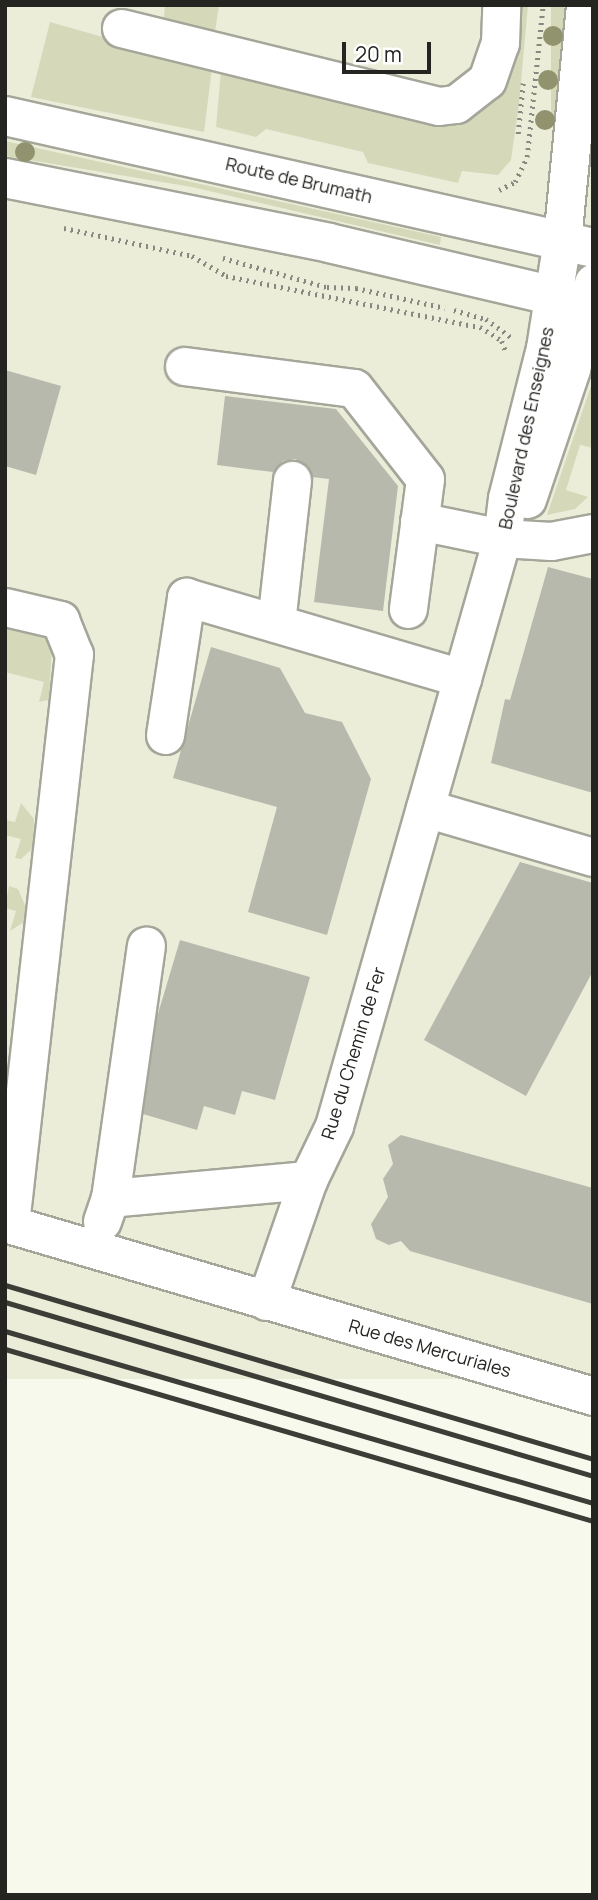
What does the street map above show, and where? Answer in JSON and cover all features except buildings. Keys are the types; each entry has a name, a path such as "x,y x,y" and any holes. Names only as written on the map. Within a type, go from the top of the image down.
{"main road":[{"name":"Route de Brumath","path":"5,116 577,244"},
{"path":"5,178 329,243 552,296 591,297"}],"street":[{"path":"121,28 439,106 456,104 487,80 500,43 501,5"},
{"name":"Boulevard des Enseignes","path":"502,538 507,498 545,348 552,296 577,244 585,5"},
{"name":"Boulevard des Enseignes","path":"502,538 537,476 591,297"},
{"path":"184,366 354,388 425,479 408,609"},
{"path":"276,623 292,480"},
{"path":"419,521 502,538 551,541 593,533"},
{"name":"Rue du Chemin de Fer","path":"266,1301 308,1180 334,1126 502,538"},
{"path":"165,735 186,597 462,678"},
{"path":"5,607 60,620 74,654 8,1223 266,1301"},
{"path":"425,808 593,857"},
{"path":"92,1248 110,1198 146,946"},
{"path":"110,1198 308,1180"},
{"name":"Rue des Mercuriales","path":"266,1301 593,1396"}],"path":[{"path":"492,191 515,181 527,156 543,5"},
{"path":"58,226 192,256 226,276 480,327 502,341 506,352"},
{"path":"220,257 232,264 327,287 356,288 486,319 511,337 545,348"}],"shaded area":[{"path":"5,5 593,5 593,1379 5,1379"},
{"path":"165,5 219,5 214,39 163,26"},
{"path":"515,5 528,5 519,104 511,160 498,175 462,171 458,183 368,163 363,152 266,129 256,137 216,127 221,70 444,121"},
{"path":"551,5 564,5 564,126 551,126"},
{"path":"50,22 212,68 204,132 31,97"},
{"path":"5,141 441,237 440,245 192,187 5,156"},
{"path":"593,380 593,448 580,445 566,490 588,497 575,509 547,515"},
{"path":"5,626 41,632 52,645 49,700 39,702 44,682 5,672"},
{"path":"21,803 34,819 33,848 21,859 15,858 21,839 5,835 5,820 15,822"},
{"path":"9,886 18,889 27,910 24,922 10,931 16,911 5,908"}],"railway":[{"path":"5,1285 593,1459"},
{"path":"5,1302 593,1476"},
{"path":"5,1331 593,1503"},
{"path":"5,1349 593,1521"}]}
